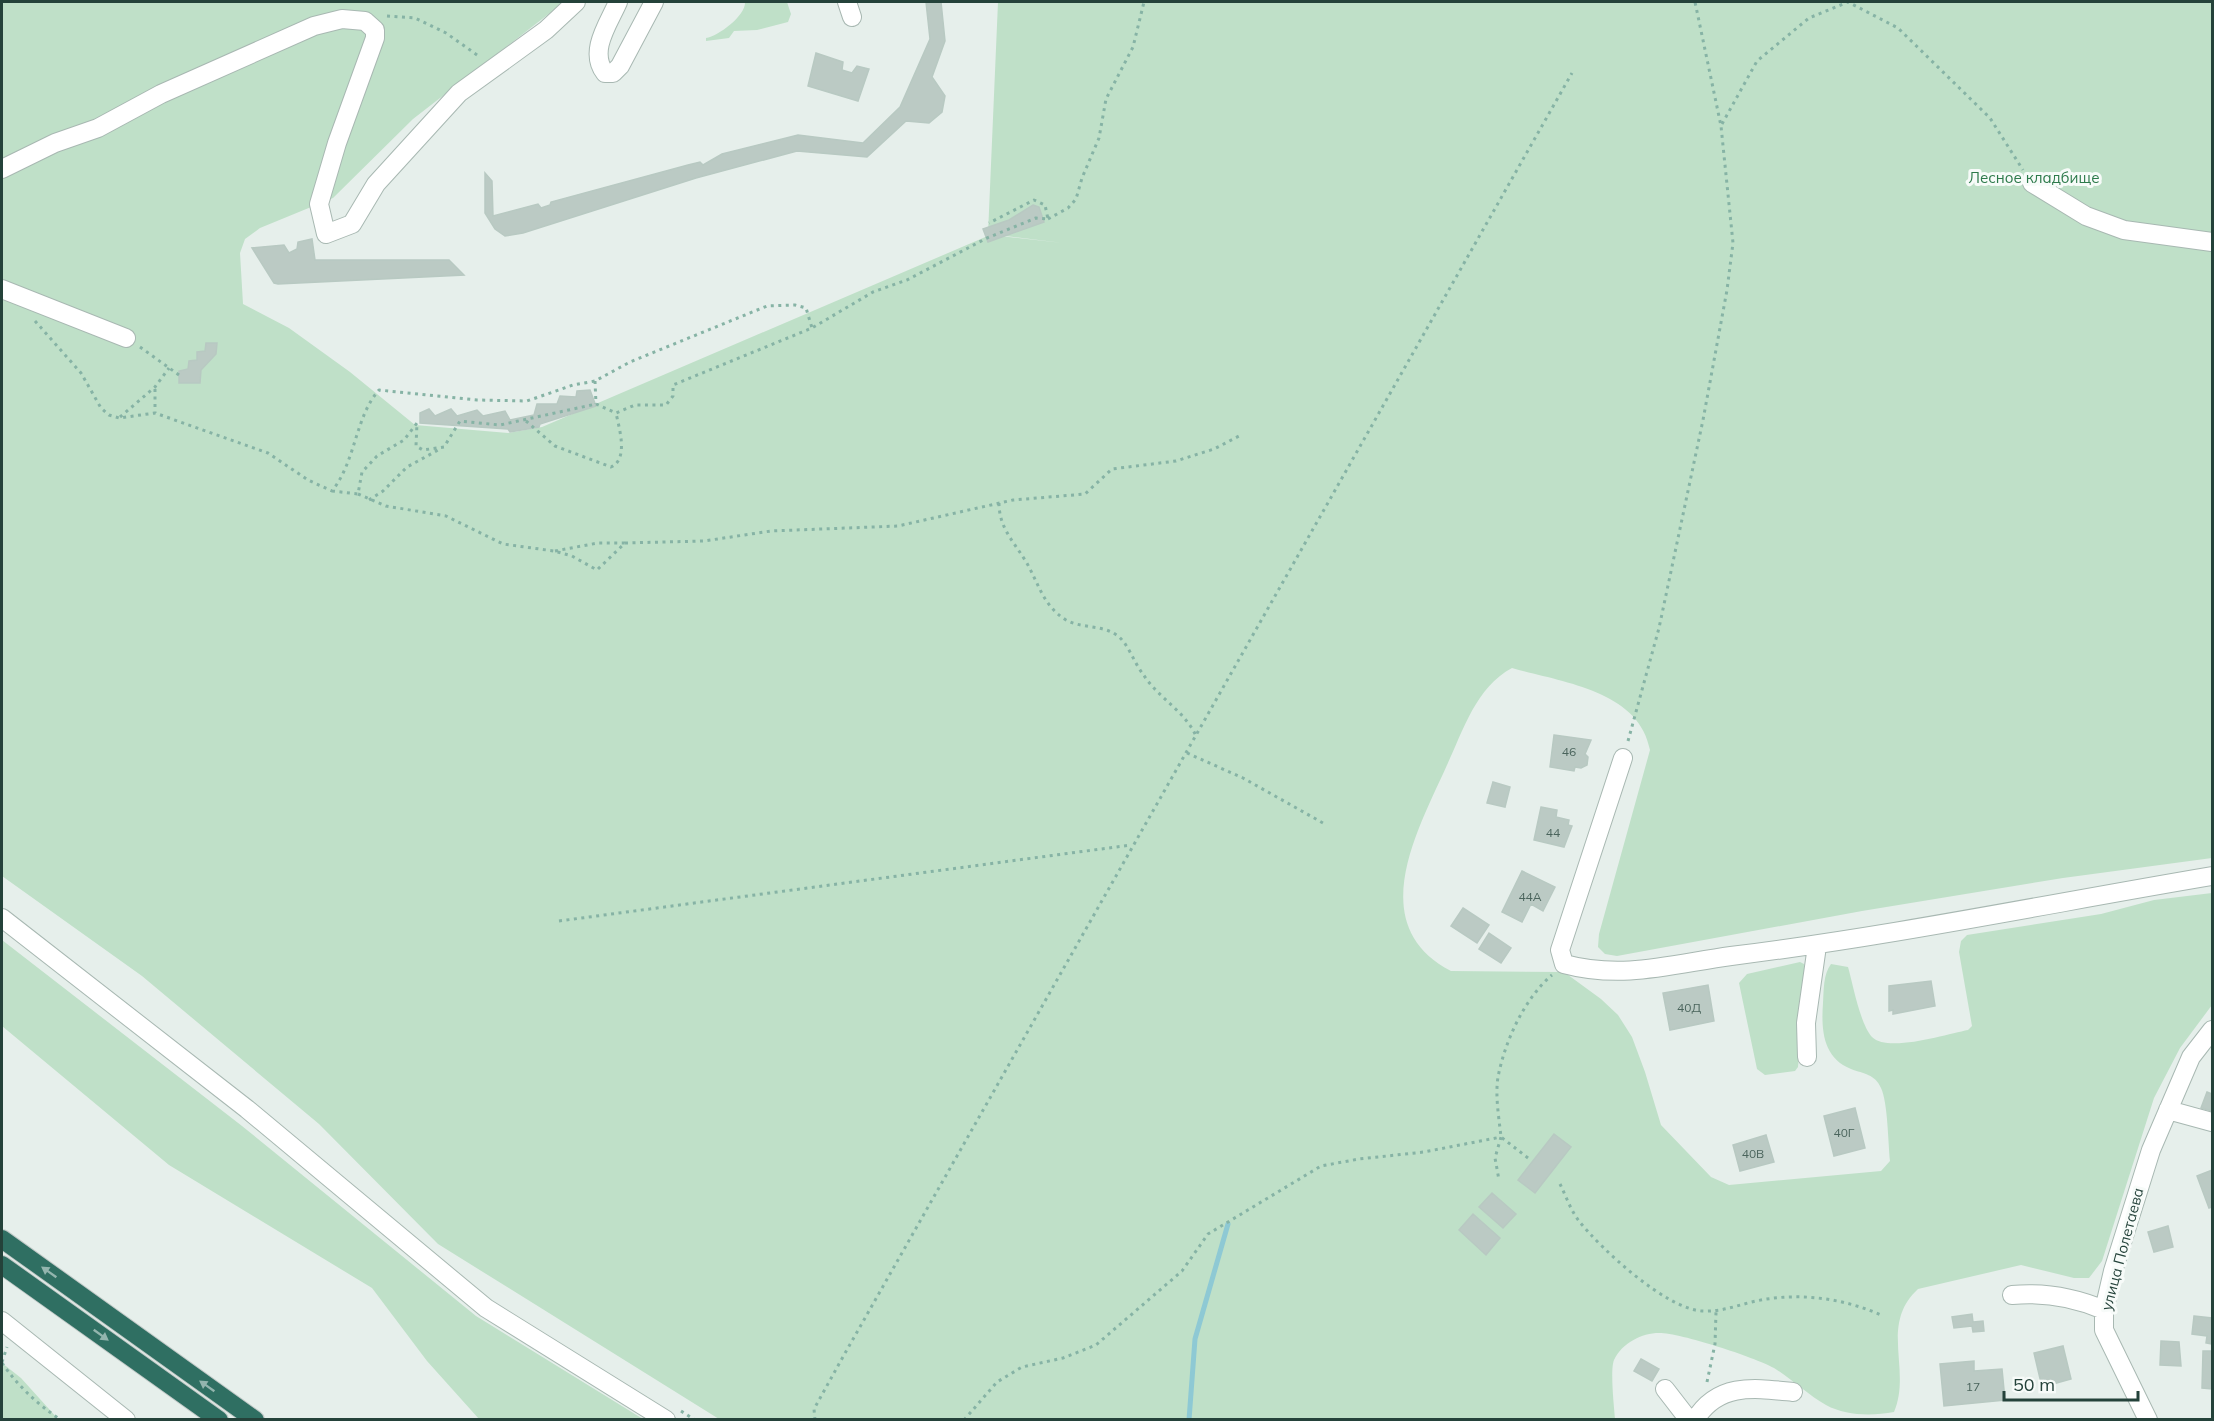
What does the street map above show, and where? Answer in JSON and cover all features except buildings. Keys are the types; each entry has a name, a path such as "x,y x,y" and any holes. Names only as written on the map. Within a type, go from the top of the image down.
{"highway":[{"path":"2,1239 255,1419"},
{"path":"2,1265 219,1419"}],"street":[{"path":"2,169 55,143 98,128 161,94 283,38 314,26 342,19 366,21 375,30 375,38 337,143 319,204 326,234 352,224 384,175 459,93 546,30 576,2"},
{"path":"618,2 600,38 600,66 605,73 613,73 620,66 654,2"},
{"path":"2032,183 2086,216 2124,230 2212,242"},
{"path":"2,289 18,298 126,338"},
{"path":"1623,758 1560,950 1564,964 1607,973 1629,972 1817,946 2212,876"},
{"path":"2,918 247,1109 486,1308 666,1419"},
{"path":"1808,1057 1806,1023 1817,946"},
{"name":"улица Полетаева","path":"2148,1419 2104,1330 2104,1311 2113,1271 2151,1150 2191,1057 2212,1030"},
{"path":"2168,1110 2212,1122"},
{"path":"2012,1295 2031,1293 2071,1298 2104,1311"},
{"path":"2,1321 126,1419"},
{"path":"1665,1389 1689,1419"},
{"path":"1695,1419 1715,1396 1734,1389 1793,1392"}],"path":[{"path":"369,500 383,491 407,467 444,447 460,420 500,425 596,404 616,413 635,405 666,405 673,396 673,385 812,328 873,292 907,280 987,238 1036,218 1048,219 1068,208 1076,199 1082,178 1100,138 1106,99 1133,47 1144,2"},
{"path":"1623,758 1659,628 1703,420 1727,290 1733,243 1722,126 1695,2"},
{"path":"1722,126 1757,61 1809,18 1848,2 1898,28 1990,118 2032,183"},
{"path":"366,21 379,16 416,18 446,33 494,66"},
{"path":"815,1419 814,1409 839,1364 1131,845 1196,736 1572,73"},
{"path":"989,223 1034,200 1045,205 1048,219"},
{"path":"18,298 42,330 81,373 101,408 119,418 155,413 268,453 308,480 332,491 357,494 386,506 446,516 503,544 554,551 572,556 597,570 625,543"},
{"path":"332,491 345,475 370,400 380,390 477,400 527,401 573,385 595,381 630,362 767,306 795,305 807,308 812,328"},
{"path":"126,338 179,375"},
{"path":"119,418 155,387 169,368"},
{"path":"595,381 596,404"},
{"path":"155,387 155,413"},
{"path":"526,421 555,446 611,467 616,465 622,446 616,413"},
{"path":"357,494 362,472 377,456 404,440 417,423 416,446 419,448 444,447"},
{"path":"554,551 598,543 704,541 771,531 898,526 999,503 1085,494 1112,469 1176,461 1214,449 1241,435"},
{"path":"999,503 999,516 1006,532 1025,560 1042,597 1068,621 1108,629 1120,638 1143,675 1166,701 1181,712 1196,736"},
{"path":"1186,753 1203,763 1243,778 1323,823"},
{"path":"559,921 1131,845"},
{"path":"1499,1180 1495,1158 1502,1137 1498,1078 1510,1036 1538,987 1564,964"},
{"path":"964,1419 997,1382 1022,1367 1063,1358 1096,1345 1182,1271 1208,1234 1321,1166 1359,1158 1424,1152 1502,1137 1528,1158"},
{"path":"1560,1184 1578,1220 1631,1274 1684,1308 1716,1311 1781,1296 1807,1296 1857,1304 1881,1315"},
{"path":"1706,1387 1715,1344 1716,1311"},
{"path":"2,1363 29,1395 61,1419"}],"green space":[{"name":"Лесное кладбище","path":"2,2 564,2 413,119 333,198 260,228 245,239 240,253 243,304 289,328 350,372 415,425 508,433 542,427 990,235 1063,243 988,234 998,2 2212,2 2212,858 2063,878 1862,911 1617,956 1605,954 1598,947 1599,934 1650,750 1643,730 1631,714 1614,701 1574,684 1512,668 1489,686 1465,724 1423,818 1405,875 1403,903 1409,929 1424,952 1451,971 1564,972 1601,999 1618,1015 1632,1037 1661,1125 1711,1177 1729,1185 1881,1171 1890,1161 1885,1103 1879,1083 1869,1075 1842,1064 1829,1050 1826,1042 1822,1013 1824,987 1831,964 1848,967 1860,1014 1872,1037 1891,1043 1918,1041 1968,1030 1972,1026 1959,952 1961,941 1967,935 2101,914 2154,900 2212,893 2212,1005 2180,1048 2154,1098 2102,1261 2089,1278 2074,1278 2021,1265 1918,1289 1907,1303 1900,1318 1898,1333 1899,1396 1894,1412 1886,1413 1859,1414 1834,1409 1819,1401 1781,1372 1764,1363 1700,1341 1659,1333 1633,1340 1614,1360 1612,1380 1615,1419 719,1419 438,1244 319,1124 142,976 2,876"},
{"path":"745,2 787,2 791,14 788,22 757,30 734,31 729,38 706,41 706,38 718,33 737,19"},
{"path":"2,940 242,1126 476,1316 643,1419 479,1419 427,1361 372,1288 169,1165 2,1026"},
{"path":"1800,962 1804,964 1806,973 1798,1067 1795,1071 1765,1075 1757,1069 1739,983 1747,974"},
{"path":"2,1363 21,1378 58,1419 2,1419"}],"waterway":[{"path":"1189,1420 1195,1339 1228,1224"}]}
